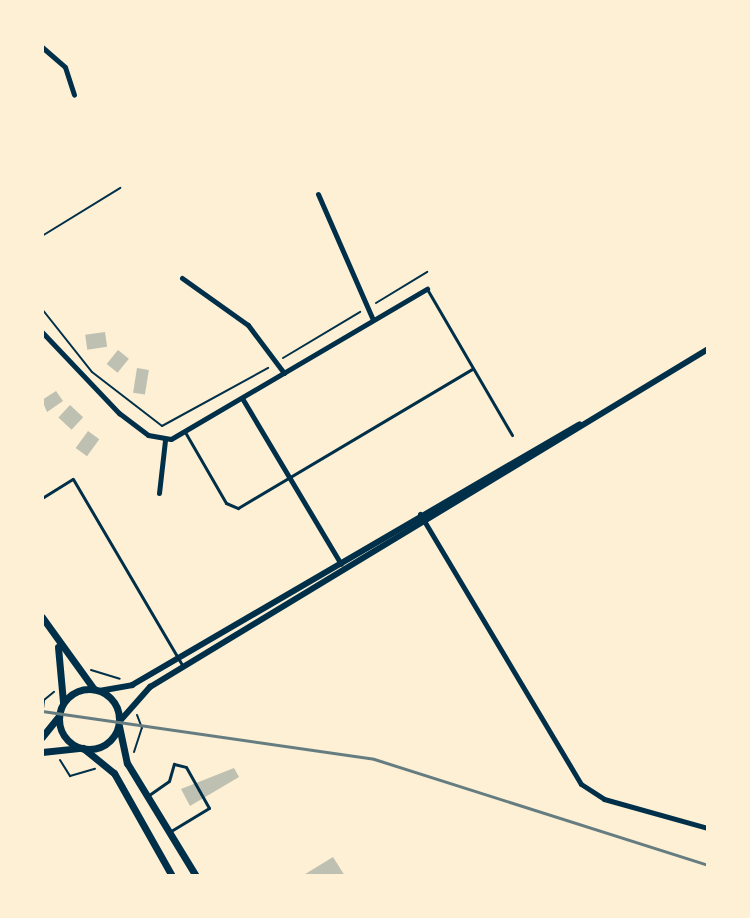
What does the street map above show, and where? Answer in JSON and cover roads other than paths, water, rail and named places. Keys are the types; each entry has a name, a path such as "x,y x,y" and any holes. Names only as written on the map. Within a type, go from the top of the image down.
{"main road":[{"path":"42,617 52,634 98,690 115,703 124,756 196,876"},
{"path":"52,634 65,675 61,710 63,732 106,765 172,876 189,864"},
{"path":"42,737 77,691 98,690"},
{"path":"42,752 106,744 119,723"}],"street":[{"path":"42,47 65,67 74,95"},
{"path":"318,194 373,320"},
{"path":"182,278 248,325 284,373"},
{"path":"165,440 185,432 427,289"},
{"path":"42,332 95,393 165,440"},
{"path":"119,723 131,700 426,524 708,349"},
{"path":"242,398 345,572"},
{"path":"98,690 125,688 420,514 591,419"},
{"path":"159,493 165,440"},
{"path":"420,514 581,784 604,799 708,828"}],"lane":[{"path":"427,289 512,435"},
{"path":"185,432 230,506 243,506 472,369"},
{"path":"42,498 73,479 184,667"},
{"path":"149,795 166,785 180,763 209,808 170,832"}],"railway":[{"path":"42,711 374,759 708,865"}]}
